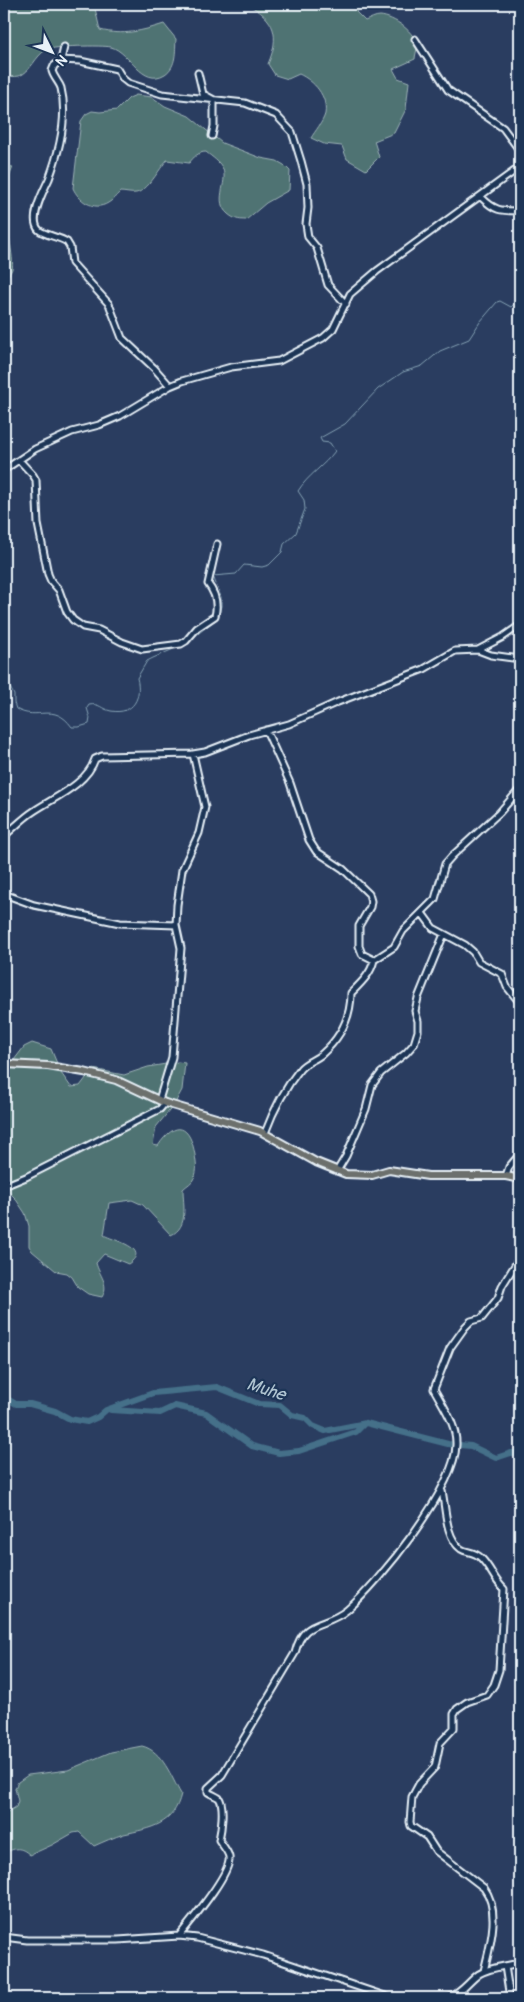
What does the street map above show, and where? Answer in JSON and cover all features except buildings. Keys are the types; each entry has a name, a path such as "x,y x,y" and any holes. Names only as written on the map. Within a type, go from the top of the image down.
{"main road":[{"path":"4,1064 48,1066 116,1080 162,1102 265,1133 316,1162 337,1171 357,1176 372,1175 389,1170 428,1176 506,1176 520,1179"}],"street":[{"path":"415,39 448,90 503,128 520,151"},
{"path":"64,47 61,60 54,66 52,71 60,88 63,116 62,126 50,177 36,209 36,226 41,232 67,242 70,247 72,263 109,304 122,338 170,386"},
{"path":"61,60 116,68 119,70 122,79 128,83 162,94 245,103 260,110 274,113 292,132 308,184 306,224 308,237 317,248 328,285 346,304"},
{"path":"198,73 203,94 214,100"},
{"path":"212,136 214,100"},
{"path":"4,470 35,449 72,432 99,425 120,416 170,386 231,367 279,361 323,338 333,329 350,294 377,271 520,167"},
{"path":"480,197 491,208 500,211 520,211"},
{"path":"19,460 36,480 38,524 49,577 59,590 67,612 73,620 83,627 99,630 122,642 142,649 166,647 186,641 197,628 215,616 217,607 216,596 208,584 217,544"},
{"path":"478,650 503,637 520,625"},
{"path":"4,836 32,812 85,777 92,768 95,759 102,756 193,754 205,752 266,730 289,724 338,702 424,669 455,651 478,650 491,655 520,659"},
{"path":"266,730 279,755 309,840 316,851 343,869 369,894 370,907 359,926 359,940 362,954 374,960"},
{"path":"4,1186 26,1177 160,1109 172,1057 181,948 176,924 182,870 199,833 205,807 193,754"},
{"path":"265,1133 273,1110 301,1068 321,1054 339,1036 351,1007 351,993 363,981 372,968 374,960 394,946 403,930 435,899 446,864 452,856 499,812 520,789"},
{"path":"4,894 34,905 120,923 176,924"},
{"path":"422,913 433,928 473,952 479,962 502,974 507,987 520,1003"},
{"path":"337,1171 346,1156 366,1109 372,1085 381,1073 406,1054 414,1044 418,1031 415,1011 418,998 444,934"},
{"path":"506,1176 508,1167 520,1154"},
{"path":"179,1936 219,1884 229,1860 229,1854 219,1840 221,1804 219,1798 208,1792 208,1788 222,1775 295,1654 299,1639 306,1630 346,1611 385,1572 442,1491 456,1446 455,1432 434,1389 450,1348 465,1327 471,1321 482,1318 498,1298 502,1286 520,1257"},
{"path":"442,1491 452,1539 462,1549 473,1552 481,1558 490,1569 496,1582 504,1589 504,1603 501,1613 502,1642 499,1670 494,1685 487,1695 461,1704 457,1709 454,1714 454,1728 440,1744 435,1768 419,1784 412,1797 410,1822 411,1826 422,1833 436,1851 484,1888 488,1894 493,1917 484,1971"},
{"path":"4,1937 27,1940 102,1940 179,1936 205,1940 262,1955 391,1998"},
{"path":"448,1998 456,1995 470,1981 484,1971 520,1963"},
{"path":"505,1966 510,1998"}],"green space":[{"path":"4,4 94,4 100,30 108,32 132,32 164,24 176,39 172,67 165,74 157,77 150,76 136,68 118,50 106,46 89,46 46,50 23,74 4,77"},
{"path":"247,4 361,4 356,12 365,21 378,16 386,17 398,22 413,36 417,47 415,59 393,69 398,78 409,82 406,109 394,133 374,141 379,157 366,170 347,159 342,146 324,144 311,138 325,114 322,95 315,85 299,74 288,79 275,75 268,64 274,45 273,29 270,22 264,16"},
{"path":"136,95 152,97 165,106 189,116 222,143 284,165 290,171 289,190 266,203 246,220 234,218 228,214 222,204 224,175 222,166 206,152 203,152 194,157 189,163 167,160 149,184 140,191 134,193 120,192 111,201 103,205 97,206 87,203 79,197 73,188 81,121 86,114 92,111 117,110 129,98"},
{"path":"4,166 13,167 4,191"},
{"path":"4,205 13,264 4,283"},
{"path":"32,1043 51,1049 61,1073 71,1087 80,1086 93,1069 124,1075 148,1067 178,1062 185,1063 182,1090 174,1105 156,1127 153,1145 158,1146 165,1137 176,1129 181,1129 190,1137 196,1161 196,1173 192,1181 183,1189 183,1221 177,1231 171,1235 143,1205 132,1200 109,1203 104,1235 128,1245 136,1253 128,1264 104,1254 96,1263 105,1288 102,1297 88,1294 78,1287 67,1273 56,1271 32,1251 29,1246 29,1226 25,1213 15,1198 4,1187 4,1059 14,1060 24,1047"},
{"path":"142,1746 156,1753 161,1759 181,1794 178,1804 167,1819 152,1827 120,1835 94,1846 79,1832 73,1833 30,1855 23,1850 17,1849 4,1853 4,1814 16,1807 18,1801 15,1788 18,1782 28,1775 68,1770 111,1752"}],"waterway":[{"path":"190,640 218,618 221,597 213,576 236,574 244,565 262,567 269,565 282,552 284,544 296,533 305,509 304,500 298,491 306,480 335,451 330,443 322,442 320,438 345,424 378,389 403,372 422,366 440,351 469,339 497,302 500,301 511,307 520,298"},
{"path":"4,676 14,695 16,709 31,714 52,713 65,719 72,727 79,727 89,724 90,718 87,708 89,705 98,705 108,710 119,712 131,707 137,698 137,678 147,661 185,644"},
{"name":"Muhe","path":"4,1397 16,1404 30,1404 55,1411 70,1419 87,1422 98,1417 106,1410 153,1393 217,1387 259,1404 280,1405 292,1415 305,1418 313,1426 325,1431 366,1423 448,1444 471,1446 496,1458 511,1453 520,1453"},
{"path":"111,1410 160,1413 175,1406 206,1413 252,1446 279,1453 299,1451 356,1432 365,1423"}]}
